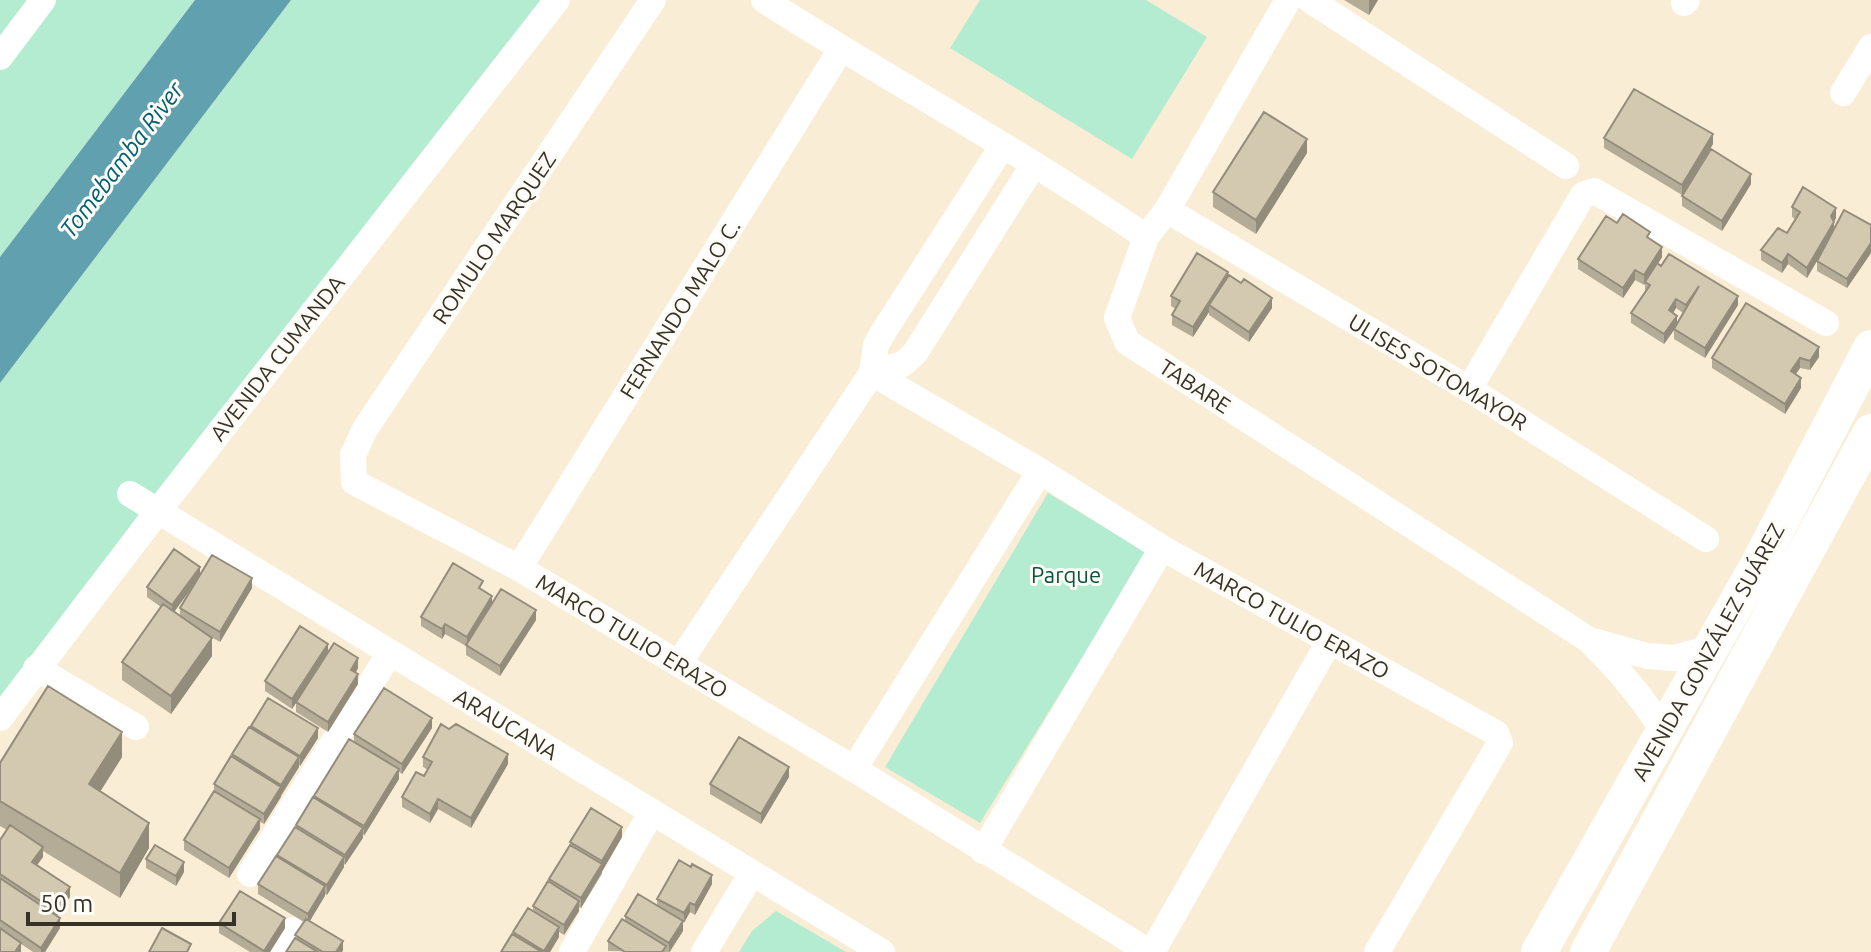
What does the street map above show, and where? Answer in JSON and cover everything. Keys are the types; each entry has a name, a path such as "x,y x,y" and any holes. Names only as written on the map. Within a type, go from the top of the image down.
{"main road":[{"name":"AVENIDA GONZÁLEZ SUÁREZ","path":"1539,952 1759,563 1871,348"},
{"name":"AVENIDA GONZÁLEZ SUÁREZ","path":"1588,952 1871,432"}],"street":[{"path":"0,57 43,0"},
{"name":"AVENIDA CUMANDA","path":"0,718 557,0"},
{"name":"ROMULO MARQUEZ","path":"354,482 353,455 365,429 653,0"},
{"path":"764,0 1034,164 1146,237"},
{"name":"TABARE","path":"1288,0 1167,210 1146,237 1117,318 1127,342 1589,640 1632,685 1664,733"},
{"path":"1310,0 1566,166"},
{"path":"1843,93 1871,47"},
{"name":"FERNANDO MALO C.","path":"519,568 841,49"},
{"path":"679,663 872,373 876,345 884,331 1003,145"},
{"path":"872,373 903,364 915,353 1034,164"},
{"path":"1469,389 1583,195 1594,191 1826,323"},
{"name":"ULISES SOTOMAYOR","path":"1167,210 1469,389 1706,539"},
{"name":"MARCO TULIO ERAZO","path":"872,373 1040,471 1162,548 1496,733 1500,743 1377,952"},
{"path":"854,769 1040,471"},
{"name":"MARCO TULIO ERAZO","path":"354,482 519,568 1151,952"},
{"name":"ARAUCANA","path":"130,494 882,952"},
{"path":"983,851 1162,548"},
{"name":"TABARE","path":"1589,640 1647,656 1674,658 1711,648"},
{"path":"1151,952 1329,642"},
{"path":"250,874 390,653"},
{"path":"36,668 136,727"},
{"path":"572,952 651,813"},
{"path":"704,952 752,873"}],"green space":[{"path":"0,0 195,0 0,257"},
{"path":"291,0 557,0 0,718 0,383"},
{"path":"980,0 1146,0 1207,37 1132,159 950,48"},
{"name":"Parque","path":"1048,493 1147,553 980,823 885,767"},
{"path":"776,911 846,952 739,952 752,931"}],"water":[{"name":"Tomebamba River","path":"195,0 291,0 0,383 0,257"}],"building":[{"path":"1634,89 1713,134 1682,185 1604,138"},
{"path":"1264,112 1307,139 1256,220 1213,192"},
{"path":"1711,149 1751,174 1722,221 1682,196"},
{"path":"1803,187 1836,208 1831,216 1834,222 1807,268 1788,254 1782,263 1761,250 1778,228 1787,233 1800,212 1792,207"},
{"path":"1844,210 1871,225 1871,243 1847,279 1817,261"},
{"path":"1623,214 1650,232 1647,237 1662,247 1644,275 1635,270 1623,288 1578,259 1606,216 1617,223"},
{"path":"1197,253 1228,272 1193,327 1172,315 1180,301 1171,296"},
{"path":"1669,254 1738,296 1705,348 1674,329 1699,286 1686,305 1676,299 1669,310 1677,316 1664,334 1631,313 1650,285 1645,282 1657,263 1661,266"},
{"path":"1229,275 1241,283 1244,279 1272,298 1249,332 1209,305"},
{"path":"1746,303 1819,347 1810,361 1800,358 1791,371 1801,378 1785,404 1712,358"},
{"path":"174,549 200,567 172,605 147,587"},
{"path":"212,555 252,578 220,632 180,608"},
{"path":"453,563 483,581 479,588 492,596 467,637 445,624 442,629 421,617"},
{"path":"501,589 536,610 500,666 466,645"},
{"path":"163,604 212,638 171,696 122,662"},
{"path":"300,626 328,644 292,699 265,681"},
{"path":"334,643 358,658 351,670 358,674 328,722 296,702"},
{"path":"48,686 122,732 89,784 149,823 120,873 0,801 0,763"},
{"path":"384,688 432,718 402,764 354,734"},
{"path":"268,698 318,728 300,756 251,726"},
{"path":"441,724 449,729 456,724 508,754 471,818 438,799 430,814 402,797 416,772 424,776 432,762 423,757"},
{"path":"249,727 299,757 281,785 232,754"},
{"path":"739,737 789,767 761,814 710,784"},
{"path":"349,739 399,769 364,826 314,796"},
{"path":"231,756 281,787 264,814 214,784"},
{"path":"214,791 260,819 229,868 184,840"},
{"path":"313,797 363,828 345,855 296,825"},
{"path":"591,808 622,827 602,861 570,842"},
{"path":"10,825 43,847 32,862 70,887 54,910 0,874 0,840"},
{"path":"295,827 344,857 327,885 277,855"},
{"path":"155,845 184,862 176,876 146,859"},
{"path":"570,845 602,864 581,898 549,879"},
{"path":"276,856 325,886 308,914 258,884"},
{"path":"679,860 712,875 695,905 690,903 684,913 657,899"},
{"path":"0,878 60,918 41,948 0,920"},
{"path":"548,881 579,901 564,925 533,906"},
{"path":"240,891 285,918 264,951 219,923"},
{"path":"638,894 683,921 669,943 625,916"},
{"path":"528,908 559,927 544,951 513,932"},
{"path":"306,919 343,941 336,952 323,952 295,935"},
{"path":"622,919 666,946 662,952 625,952 608,941"},
{"path":"0,928 21,943 15,952 0,952"},
{"path":"162,928 191,944 187,952 149,952"},
{"path":"512,934 542,952 501,952"},
{"path":"295,938 318,952 286,952"}]}
